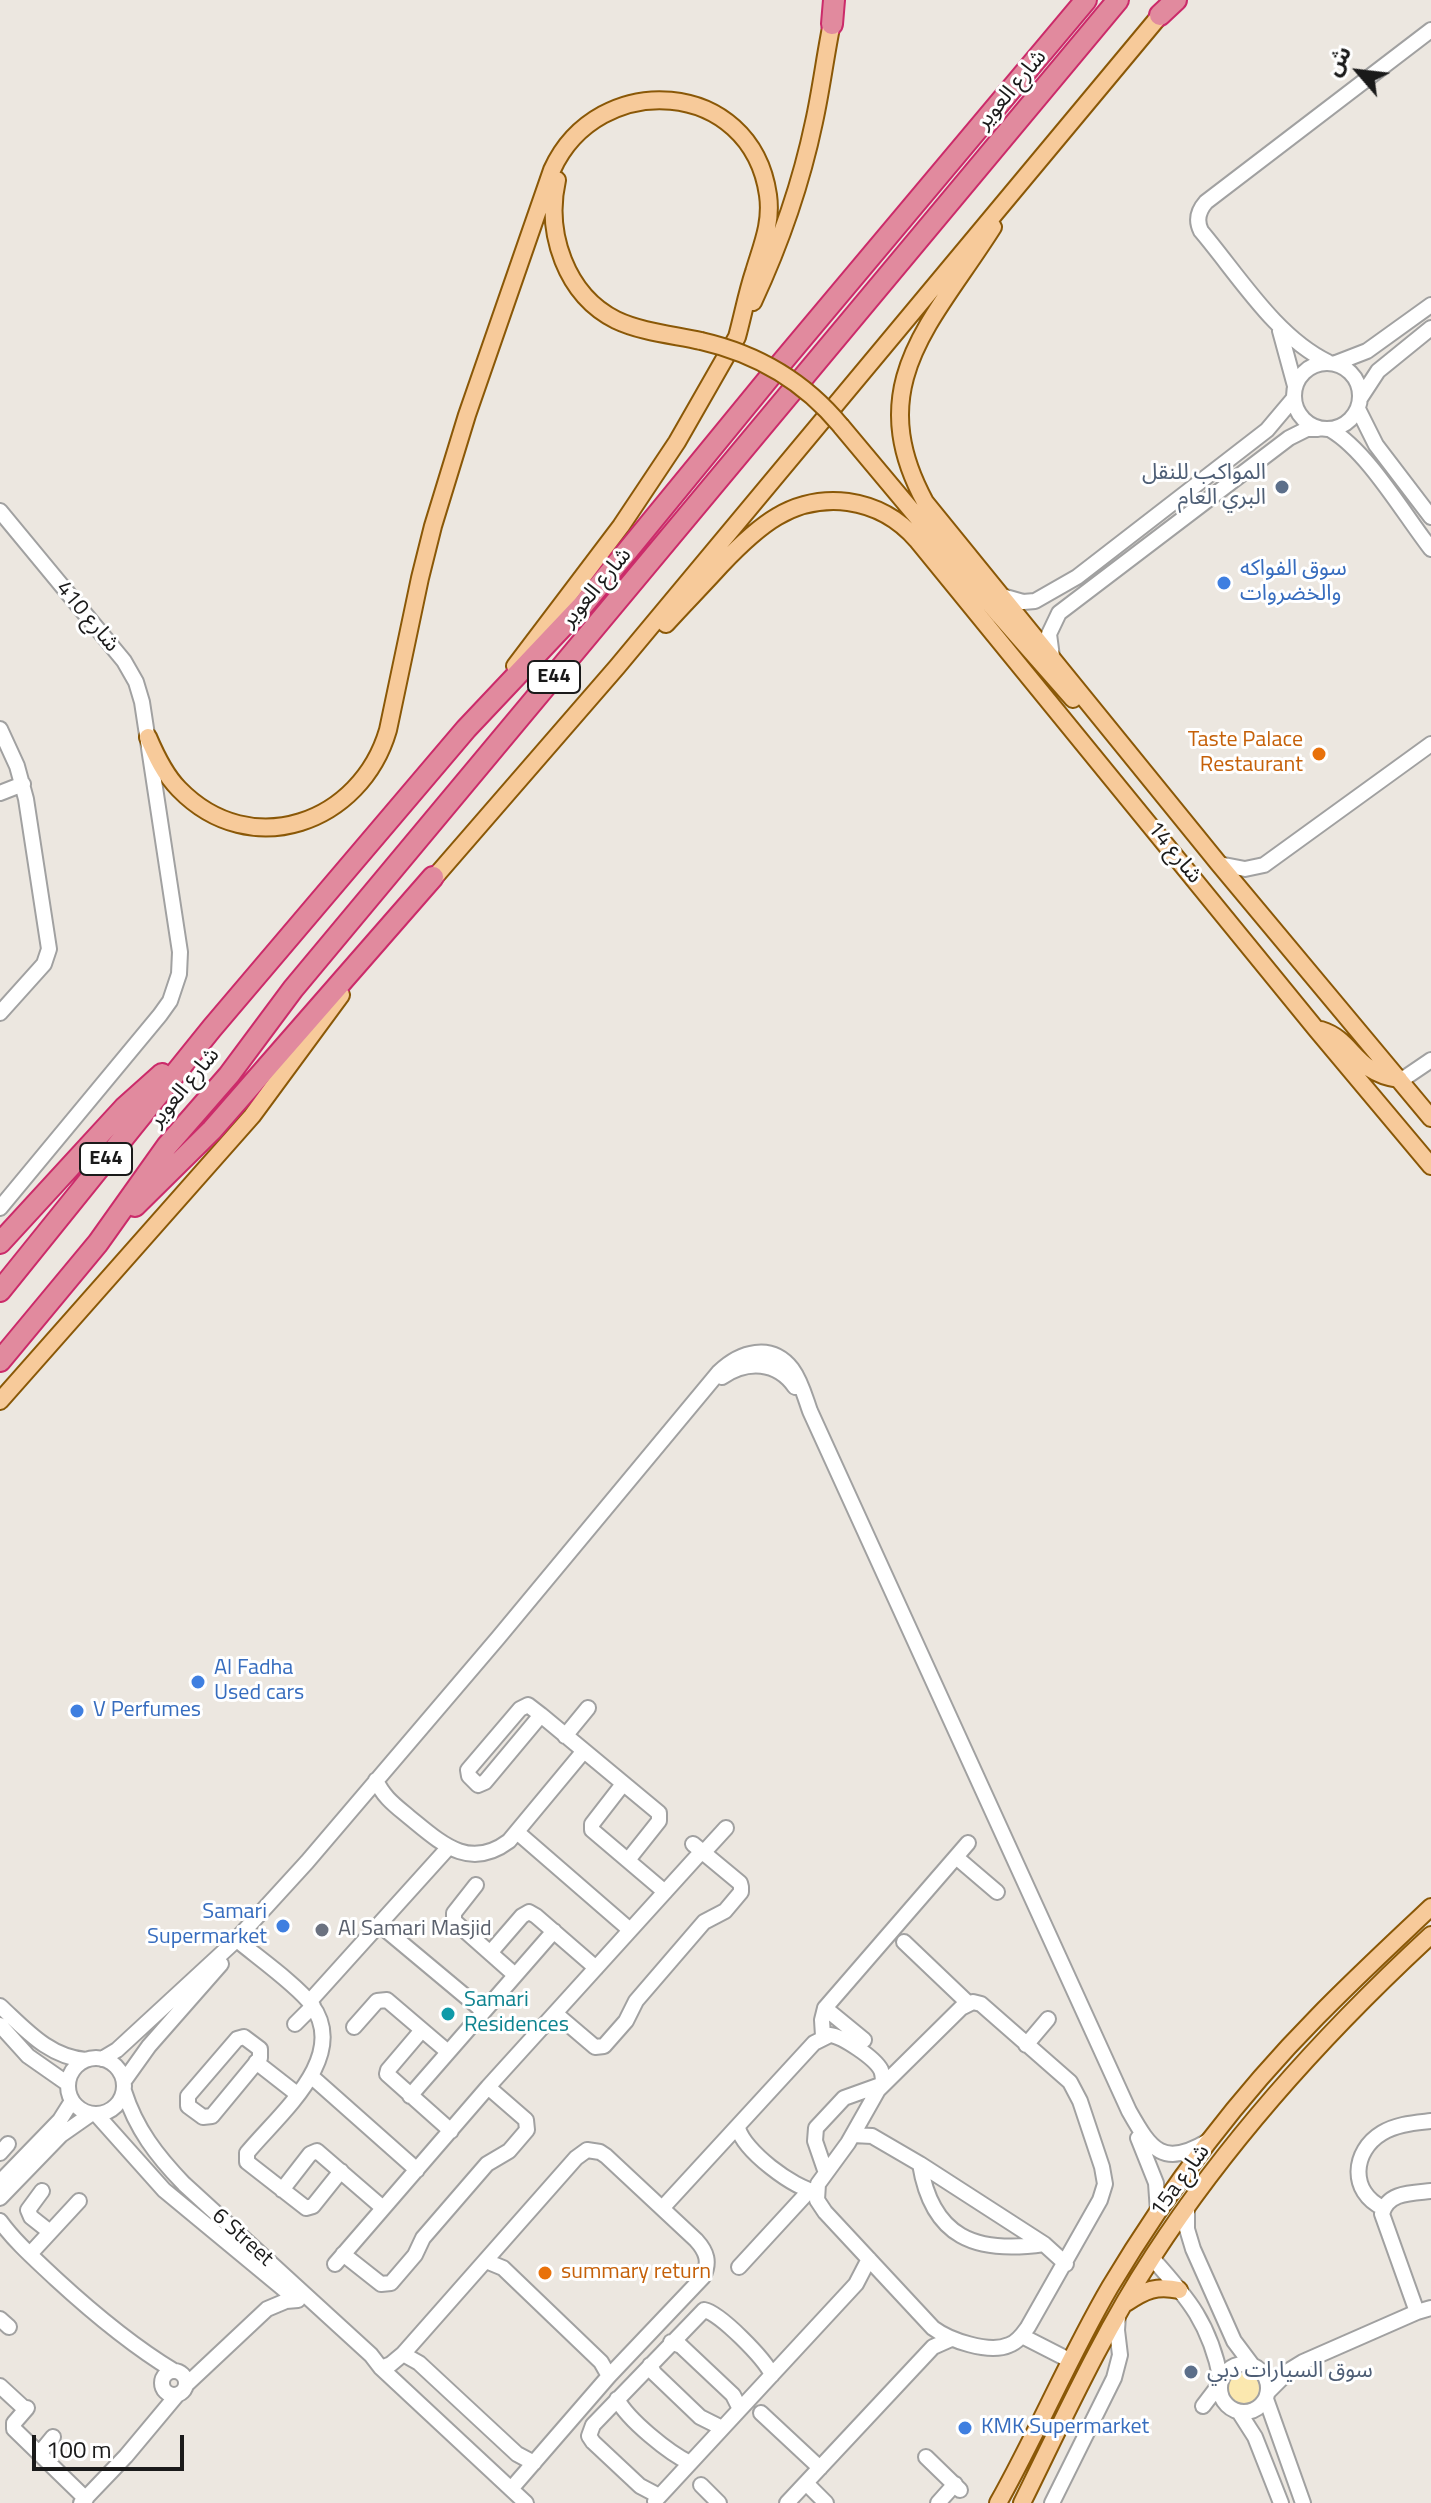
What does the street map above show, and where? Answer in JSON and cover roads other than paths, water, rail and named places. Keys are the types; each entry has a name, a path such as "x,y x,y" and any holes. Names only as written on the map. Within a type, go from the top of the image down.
{"highway":[{"path":"832,24 835,0"},
{"name":"شارع العوير","path":"0,1291 212,1028 466,729 584,604 1086,0"},
{"name":"شارع العوير","path":"0,1361 98,1243 167,1146 229,1075 293,989 1118,0"},
{"path":"98,1243 212,1130 433,877"},
{"path":"0,1243 124,1108 212,1028"}],"main road":[{"path":"0,1401 252,1116 433,877 617,667 1169,5"},
{"path":"466,729 621,526 677,442 737,337 772,261 799,181 814,122 832,24"},
{"path":"148,737 160,763 180,790 210,813 247,825 285,826 309,820 333,808 367,775 380,753 388,730 420,578 450,471 552,170 568,144 584,128 643,100 680,101 704,108 726,121 750,148 765,182 769,219 737,337"},
{"path":"604,116 574,145 557,184 554,225 565,265 588,298 617,320 733,349 779,370 819,401 1009,627 1105,736 1138,766"},
{"path":"1025,176 924,332 909,364 900,398 903,443 916,486 925,502 1138,766"},
{"name":"شارع 14","path":"617,667 662,629 755,530 787,510 823,501 858,504 891,516 917,540 1431,1166"},
{"name":"شارع 14","path":"1138,766 1431,1118"},
{"path":"1316,1029 1334,1035 1369,1069 1399,1079"},
{"name":"15a شارع","path":"998,2503 1069,2360 1158,2212 1251,2089 1315,2018 1431,1907"},
{"path":"1360,2001 1371,1984 1431,1925"},
{"name":"15a شارع","path":"1022,2503 1088,2370 1152,2258 1187,2205 1250,2123 1360,2001 1431,1935"},
{"path":"1152,2258 1150,2238 1203,2160 1212,2139"},
{"path":"1122,2310 1140,2293 1157,2287 1179,2290"}],"street":[{"path":"1431,30 1206,202 1198,221 1201,231 1279,327 1300,347 1354,376 1359,403 1376,445 1431,517"},
{"path":"1002,596 1023,602 1042,599 1077,577 1267,430 1308,369 1367,351 1431,305"},
{"path":"1279,327 1301,417 1342,436 1362,456 1431,549"},
{"path":"1052,657 1051,628 1059,613 1289,438 1307,429 1342,426 1378,371 1431,328"},
{"name":"شارع 410","path":"0,511 124,661 140,692 180,952 179,974 170,1001 0,1208"},
{"path":"1071,604 1064,599 1066,591 1099,565 1107,553"},
{"path":"0,729 23,784 44,909 48,954 44,964 0,1013"},
{"path":"1219,864 1245,869 1264,865 1431,744"},
{"path":"0,793 23,784"},
{"path":"1399,1079 1431,1060"},
{"path":"0,2006 45,2046 69,2057 102,2059 117,2050 235,1941 366,1792 731,1361 741,1355 764,1352 786,1362 794,1371 1129,2111 1156,2183 1158,2212"},
{"path":"541,1715 482,1785 469,1776 468,1770 522,1707 531,1706 660,1815 659,1821 628,1860"},
{"path":"565,1736 588,1708"},
{"path":"366,1792 387,1799 448,1848 469,1854 490,1852 509,1841 583,1752"},
{"path":"376,1780 387,1799"},
{"path":"623,1784 591,1827 595,1834 665,1892"},
{"path":"488,2087 526,2120 528,2125 524,2134 509,2151 487,2164 423,2238 415,2255 391,2283 381,2284 339,2259 488,2087 665,1892 700,1849 726,1828"},
{"path":"517,1832 630,1930"},
{"path":"823,2036 825,2008 968,1843"},
{"path":"295,2024 448,1848"},
{"path":"555,2013 595,2047 604,2046 626,2021 636,2001 704,1922 722,1914 741,1892 740,1883 700,1849"},
{"path":"956,1857 997,1892"},
{"path":"476,1885 453,1918 515,1975"},
{"path":"490,1953 525,1913 533,1913 596,1968"},
{"path":"380,1925 483,2011"},
{"path":"410,2096 554,1931"},
{"path":"235,1941 311,2004 320,2021 323,2044 317,2067 246,2156 249,2164 301,2206 309,2208 341,2171"},
{"path":"0,2198 61,2135 94,2114 115,2108 124,2086 149,2046 226,1958 235,1941"},
{"path":"738,2128 748,2147 794,2184 813,2192 820,2206 933,2328 951,2339 998,2348 1013,2344 1022,2336 1100,2200 1105,2175 1074,2088 981,2004 968,2003 904,1942"},
{"path":"354,2027 382,1999 391,2003 448,2052"},
{"path":"739,2267 813,2192 853,2135 883,2084 968,2003"},
{"path":"825,2008 864,2040"},
{"path":"1026,2045 1048,2019"},
{"path":"0,2025 28,2056 68,2084"},
{"path":"422,2030 387,2072 390,2079 451,2131"},
{"path":"666,2204 823,2036 841,2037 877,2064 883,2084"},
{"path":"237,2039 248,2039 260,2049 260,2058 256,2062 212,2116 203,2117 188,2106 188,2096 237,2039"},
{"path":"102,2059 117,2067 124,2086"},
{"path":"86,2060 72,2072 68,2084 72,2101 78,2108 94,2114"},
{"path":"256,2062 297,2094"},
{"path":"311,2076 417,2170"},
{"path":"826,2173 815,2141 816,2128 844,2098 883,2084"},
{"name":"6 Street","path":"124,2086 138,2128 164,2164 526,2503"},
{"path":"0,2182 60,2120 72,2101"},
{"path":"1129,2111 1150,2146 1165,2154 1190,2152 1212,2139"},
{"name":"6 Street","path":"94,2114 154,2180 371,2363 381,2368"},
{"path":"1383,2208 1370,2200 1361,2187 1358,2170 1362,2153 1375,2138 1393,2127 1431,2121"},
{"path":"853,2135 872,2136 920,2164 1044,2244 1066,2264"},
{"path":"381,2368 403,2354 576,2158 587,2150 600,2152 696,2240 708,2261 703,2277 609,2376 511,2489"},
{"path":"282,2190 314,2151 319,2151 383,2208"},
{"path":"920,2164 923,2182 933,2206 958,2234 993,2248 1044,2244"},
{"path":"42,2191 28,2210 31,2217 50,2232"},
{"path":"1383,2208 1396,2196 1431,2191"},
{"path":"30,2254 79,2201"},
{"path":"1187,2205 1187,2229 1193,2249 1234,2341 1266,2376 1267,2396 1303,2503"},
{"path":"1234,2410 1255,2410 1290,2370 1303,2362 1424,2310 1384,2228 1383,2208"},
{"path":"0,2221 7,2235 133,2345 184,2376 181,2390"},
{"path":"1152,2258 1194,2307 1201,2320 1213,2349 1220,2394 1255,2437 1281,2503"},
{"path":"772,2375 766,2363 707,2310 697,2314 590,2428 590,2439 656,2500 722,2428 772,2375 856,2284 869,2259"},
{"path":"486,2261 503,2268 601,2362 609,2376"},
{"path":"267,2309 272,2293 269,2277"},
{"path":"0,2386 26,2409 14,2423 14,2429 84,2501 181,2390 212,2360 267,2309 276,2303 298,2300"},
{"path":"1052,2503 1114,2378 1120,2355 1117,2330 1122,2310"},
{"path":"1022,2336 1069,2360"},
{"path":"787,2503 804,2491 820,2468 937,2343 951,2339"},
{"path":"671,2342 681,2346 728,2390 740,2409"},
{"path":"133,2345 168,2394 181,2390"},
{"path":"403,2354 419,2363 517,2454 534,2463"},
{"path":"148,2430 165,2374 212,2360"},
{"path":"1220,2383 1230,2368 1237,2365 1256,2368 1303,2362"},
{"path":"650,2365 654,2373 700,2417 722,2428"},
{"path":"617,2399 624,2410 672,2453 690,2463"},
{"path":"761,2413 820,2468"},
{"path":"39,2454 53,2437"},
{"path":"926,2457 958,2487 938,2503"},
{"path":"701,2485 719,2503"},
{"path":"804,2491 826,2503"}],"place":[{"name":"المواكب للنقل البري العام","path":"1282,487"},
{"name":"سوق الفواكه والخضروات","path":"1224,583"},
{"name":"Taste Palace Restaurant","path":"1319,754"},
{"name":"Al Fadha Used cars","path":"198,1682"},
{"name":"V Perfumes","path":"77,1711"},
{"name":"Samari Supermarket","path":"283,1926"},
{"name":"Al Samari Masjid","path":"322,1930"},
{"name":"Samari Residences","path":"448,2014"},
{"name":"summary return","path":"545,2273"},
{"name":"سوق السيارات دبي","path":"1191,2372"},
{"name":"KMK Supermarket","path":"965,2428"}]}
